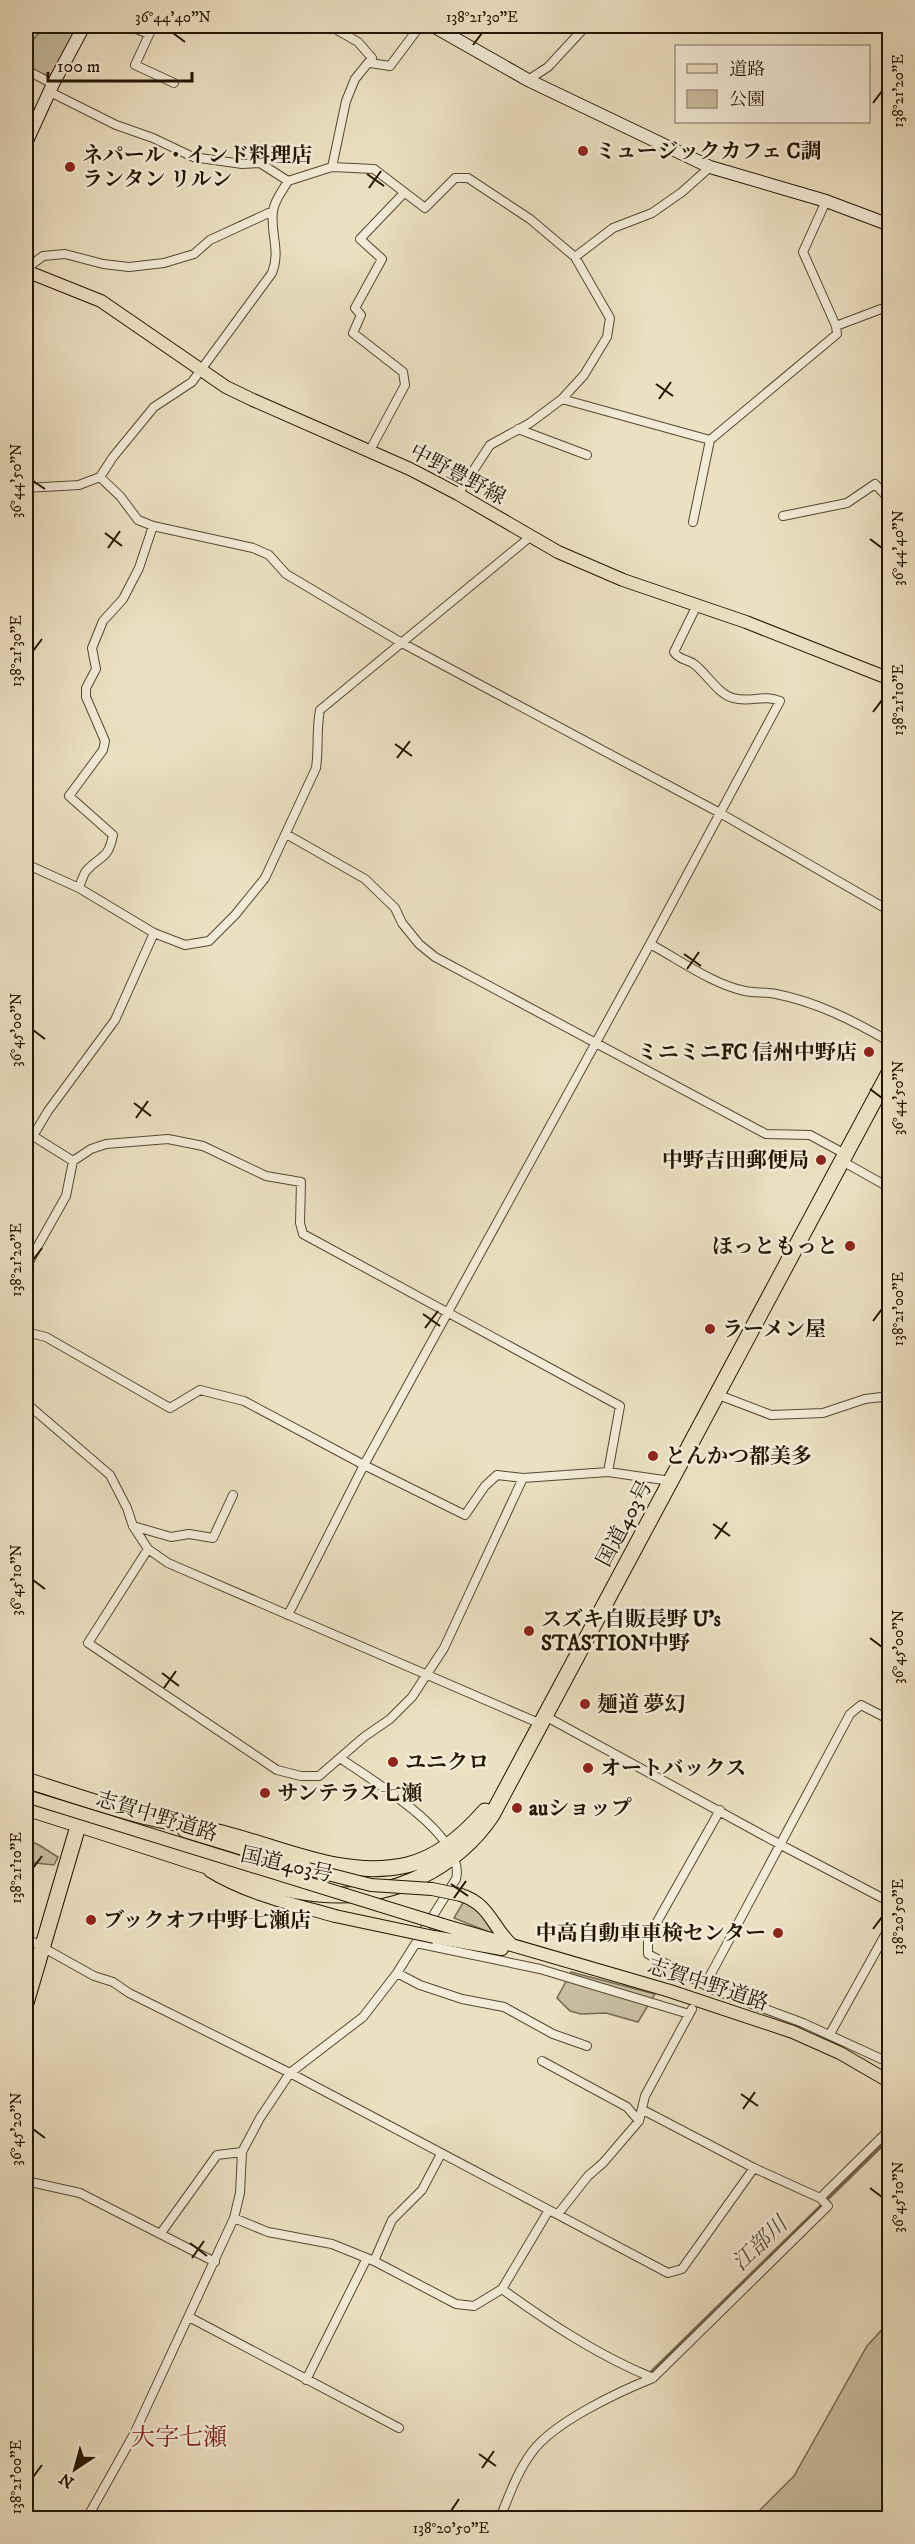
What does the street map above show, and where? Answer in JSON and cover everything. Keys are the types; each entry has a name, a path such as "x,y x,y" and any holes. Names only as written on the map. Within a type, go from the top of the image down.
{"highway":[{"name":"国道403号","path":"26,1780 141,1815 229,1835 328,1864 364,1868 406,1865 470,1842 486,1823 543,1720 890,1071"},
{"path":"26,2003 86,1799"},
{"name":"国道403号","path":"26,1808 195,1862 308,1894 348,1897 371,1893 413,1880 450,1851"},
{"path":"364,1868 369,1877 371,1893"}],"main road":[{"name":"中野豊野線","path":"26,270 101,301 159,339 200,370 253,400 410,469 558,552 623,580 697,605 890,679"},
{"name":"志賀中野道路","path":"26,1796 547,1957 670,1991 793,2032 840,2053 890,2082"},
{"path":"141,1815 308,1869 370,1885 432,1889 461,1894 482,1906 514,1946"},
{"path":"195,1862 227,1881 335,1916 434,1937 547,1957"}],"street":[{"path":"26,143 84,26"},
{"path":"129,26 151,30 135,65 174,83"},
{"path":"330,26 358,42 372,58 355,79 346,101 332,167"},
{"path":"370,63 390,66 420,26"},
{"path":"433,26 528,80 710,167 826,201 890,225"},
{"path":"528,80 548,67 586,26"},
{"path":"26,70 52,88 116,125 153,138 192,157 242,164 260,164 288,181"},
{"path":"26,488 79,485 100,477 154,407 192,382 272,273 277,261 273,211 288,181 332,167 374,169 425,208 455,178 468,178 530,219 575,257 610,318 607,337 584,375 562,399 530,423 490,445 458,494"},
{"path":"575,257 614,228 652,213 682,192 710,167"},
{"path":"369,452 405,385 403,372 353,333 362,315 355,308 382,260 360,239 404,193"},
{"path":"693,522 710,440 837,334 836,326 803,252 826,201"},
{"path":"26,270 43,256 65,254 103,264 129,267 164,263 194,254 210,240 273,211"},
{"path":"836,326 881,309 890,312"},
{"path":"562,399 710,440"},
{"path":"518,429 587,455"},
{"path":"100,477 120,496 138,520 153,526 253,548 268,555 286,574 402,643 720,813 890,911"},
{"path":"783,516 847,503 875,484 890,500"},
{"path":"79,888 86,871 99,862 110,849 113,836 69,796 103,750 105,741 86,697 86,688 96,669 92,648 104,621 123,599 139,568 153,526"},
{"path":"26,864 79,888 154,933 184,945 209,941 235,915 265,878 316,768 319,748 316,729 320,710 530,537"},
{"path":"288,1615 364,1465 650,944 780,701 770,697 749,700 731,698 692,662 677,657 674,652 697,605"},
{"path":"286,834 365,879 395,908 402,923 419,944 435,957 766,1134 810,1135 890,1188"},
{"path":"73,1161 29,1136 115,1020 154,933"},
{"path":"650,944 717,980 744,991 775,993 817,1005 890,1042"},
{"path":"26,1267 61,1205 71,1177 73,1161 91,1149 106,1144 168,1138 203,1146 266,1176 301,1182 300,1223 303,1234 620,1406 608,1472"},
{"path":"26,1332 46,1337 170,1408 200,1390 244,1401 364,1465 465,1515 485,1486 497,1474 523,1478 608,1472 671,1481"},
{"path":"716,1394 771,1415 823,1413 865,1399 890,1396"},
{"path":"26,1403 110,1475 127,1508 133,1526 148,1549 168,1563 426,1674 543,1720 720,1810 890,1902"},
{"path":"148,1549 88,1643 277,1770 301,1776 319,1776 364,1737 390,1719 412,1697 444,1648 523,1478"},
{"path":"133,1526 171,1537 189,1534 213,1538 233,1495"},
{"path":"705,1984 850,1714 861,1705 890,1720"},
{"path":"87,2518 134,2434 215,2262 234,2218 240,2193 242,2152 260,2118 290,2073 363,2017 397,1973 454,1884 457,1874 450,1851 426,1820 340,1758"},
{"path":"720,1810 648,1938 648,1954 705,1984 830,2034 890,2063"},
{"path":"830,2034 890,1926"},
{"path":"26,1938 94,1976 113,1982 129,1993 290,2073 668,2273 682,2269 754,2168"},
{"path":"416,1943 540,1969 690,2012 645,2096 639,2121 603,2163 588,2176 558,2214"},
{"path":"397,1973 420,1985 462,1999 504,2007 553,2034 587,2046"},
{"path":"542,2061 627,2107 639,2121"},
{"path":"500,2518 515,2480 533,2451 558,2427 625,2390 653,2378 828,2206 820,2198 754,2168 643,2110"},
{"path":"820,2198 890,2129"},
{"path":"161,2233 217,2155 242,2152"},
{"path":"306,2380 392,2220 422,2190 441,2154"},
{"path":"26,2181 80,2193 215,2262"},
{"path":"234,2218 268,2232 332,2244 370,2260 456,2304 474,2306 502,2289 549,2210"},
{"path":"502,2289 541,2318 630,2369 653,2378"},
{"path":"189,2317 399,2428"}],"green space":[{"path":"45,26 84,26 53,84 26,70 26,48"},
{"path":"26,1839 58,1857 54,1865 26,1862"},
{"path":"464,1901 480,1912 496,1935 454,1918"},
{"path":"571,1972 655,1994 638,2022 606,2013 581,2014 570,2011 557,1998"},
{"path":"889,2322 889,2518 752,2518 794,2476 867,2346"}],"waterway":[{"name":"江部川","path":"651,2372 890,2138"}],"place":[{"name":"ミュージックカフェ C調","path":"583,151"},
{"name":"ネパール・インド料理店 ランタン リルン","path":"70,167"},
{"name":"ミニミニFC 信州中野店","path":"869,1052"},
{"name":"中野吉田郵便局","path":"821,1160"},
{"name":"ほっともっと","path":"850,1246"},
{"name":"ラーメン屋","path":"710,1329"},
{"name":"とんかつ都美多","path":"653,1456"},
{"name":"スズキ自販長野 U's STASTION中野","path":"529,1631"},
{"name":"麺道 夢幻","path":"585,1704"},
{"name":"ユニクロ","path":"393,1762"},
{"name":"オートバックス","path":"588,1768"},
{"name":"サンテラス七瀬","path":"265,1793"},
{"name":"auショップ","path":"517,1808"},
{"name":"ブックオフ中野七瀬店","path":"91,1920"},
{"name":"中高自動車車検センター","path":"778,1933"}],"district":[{"name":"大字七瀬","path":"179,2437"}]}
